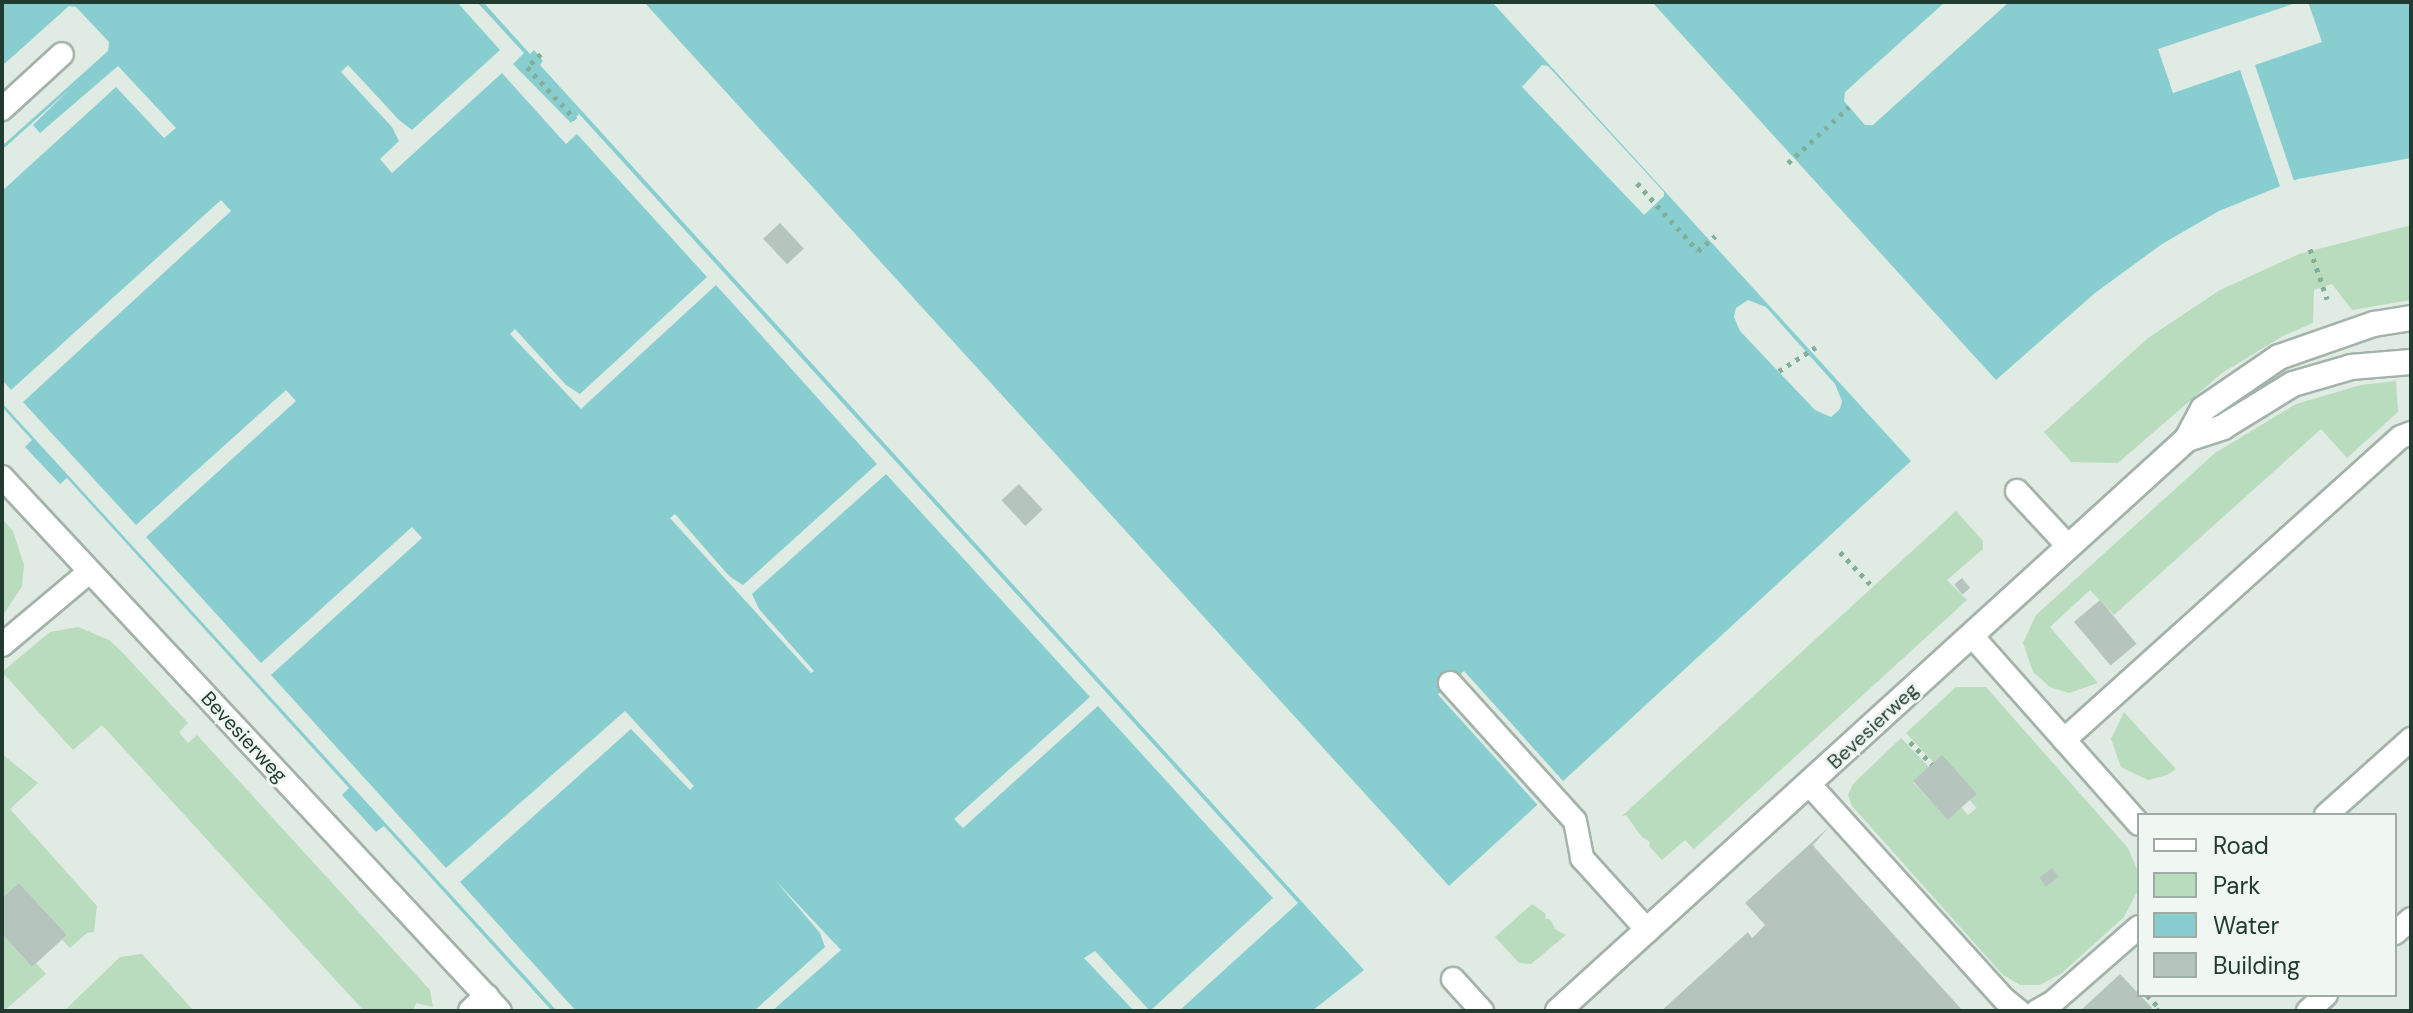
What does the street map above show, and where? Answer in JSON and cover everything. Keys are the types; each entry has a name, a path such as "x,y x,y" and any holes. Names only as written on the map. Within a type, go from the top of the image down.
{"street":[{"name":"Bevesierweg","path":"1558,1011 2187,439 2203,409 2279,357 2374,324 2411,318"},
{"name":"Bevesierweg","path":"2187,439 2223,427 2293,384 2351,367 2411,362"}],"lane":[{"path":"2,109 62,54"},
{"path":"2064,740 2401,437 2411,433"},
{"name":"Bevesierweg","path":"2,477 486,1006"},
{"path":"2017,491 2069,547"},
{"path":"2,645 89,572"},
{"path":"1972,636 2137,822"},
{"path":"1450,683 1575,821 1582,858 1648,931"},
{"path":"2328,813 2411,739"},
{"path":"1809,784 2004,999 2019,1011"},
{"path":"2037,1011 2053,1002 2137,929"},
{"path":"1453,979 1482,1011"},
{"path":"2308,1011 2324,997"}],"path":[{"path":"541,54 527,67 575,119"},
{"path":"1788,163 1849,107"},
{"path":"1637,183 1698,251 1715,236"},
{"path":"2310,249 2322,286"},
{"path":"1779,371 1816,347"},
{"path":"1840,552 1873,587"},
{"path":"1914,746 1932,764"}],"green space":[{"path":"2411,225 2411,300 2352,310 2332,284 2314,290 2313,323 2283,336 2222,373 2118,463 2071,462 2044,432 2148,338 2220,290 2299,254"},
{"path":"2396,381 2398,412 2347,458 2321,429 2114,615 2090,590 2050,627 2098,683 2069,693 2050,687 2033,672 2023,643 2036,615 2215,453 2296,404 2361,385"},
{"path":"1956,511 1983,541 1983,549 1947,580 1967,600 1694,849 1685,840 1662,860 1626,815 1622,816"},
{"path":"2,519 13,531 24,565 22,586 2,617"},
{"path":"78,627 109,640 121,651 188,723 179,732 188,743 197,735 430,990 433,1007 416,1003 413,1011 364,1011 102,725 73,750 2,672 50,632"},
{"path":"1956,687 1986,687 2128,848 2137,869 2137,892 2124,917 2062,973 2040,985 2020,985 2003,975 1852,806 1848,795 1853,784 1901,738 1929,767 1913,782 1948,819 1961,807 1968,815 1977,808 1906,733"},
{"path":"2124,712 2176,769 2148,780 2121,767 2111,739"},
{"path":"2,754 38,783 10,809 97,906 94,932 87,933 70,948 62,940 67,935 19,883 2,898"},
{"path":"1532,904 1546,914 1545,918 1551,920 1555,929 1566,935 1531,964 1519,963 1495,937"},
{"path":"2,934 32,967 36,963 46,974 4,1011"},
{"path":"142,954 194,1011 64,1011 120,957"}],"water":[{"path":"2,2 483,2 530,54 534,50 543,61 540,65 1364,970 1312,1011 552,1011 384,826 376,832 342,795 349,788 67,478 60,484 25,447 32,440 2,407 2,146 108,51 109,42 76,7 69,6 2,66"},
{"path":"644,2 1492,2 1911,461 1449,886"},
{"path":"1652,2 2411,2 2411,158 2298,179 2219,211 2162,244 2095,293 1996,380"}],"pier":[{"path":"457,2 477,2 524,53 513,64 571,123 579,114 540,71 1298,903 1179,1011 1150,1011 1273,898 1098,706 963,828 954,819 1090,697 886,474 752,594 759,609 814,671 811,673 670,518 675,514 729,576 743,585 877,464 716,285 581,409 510,334 515,329 566,385 580,394 707,277 577,134 566,144 502,73 392,173 380,159 399,141 392,127 341,72 348,65 412,130 500,50"},
{"path":"1945,2 2009,2 1873,125 1865,125 1844,101 1845,92"},
{"path":"2299,2 2308,2 2322,42 2255,65 2295,184 2281,189 2240,70 2173,93 2158,49"},
{"path":"1542,65 1548,66 1664,192 1664,196 1644,215 1522,87"},
{"path":"118,66 176,128 164,138 116,87 2,191 2,150 70,89 33,125 40,133"},
{"path":"221,200 231,211 23,402 136,525 286,390 296,401 146,537 261,663 412,527 422,538 271,675 446,868 625,711 694,786 690,790 631,729 460,882 576,1011 557,1011 2,403 2,380 11,390"},
{"path":"1748,300 1766,307 1835,384 1842,401 1840,409 1831,417 1815,410 1740,331 1734,317 1736,308"},
{"path":"1464,671 1566,785 1540,808 1438,694"},
{"path":"775,880 841,950 772,1011 754,1011 825,947 820,933"},
{"path":"1095,951 1150,1011 1134,1011 1084,958"}],"building":[{"path":"780,223 804,249 787,264 763,239"},
{"path":"1019,484 1043,510 1025,526 1001,500"},
{"path":"1962,578 1970,588 1962,594 1954,584"},
{"path":"2100,600 2137,644 2111,666 2074,622"},
{"path":"1942,755 1977,794 1948,820 1913,781"},
{"path":"1830,826 1813,845 1963,1011 1661,1011 1748,932 1752,938 1765,925 1745,903"},
{"path":"2052,868 2059,877 2046,887 2039,878"},
{"path":"19,883 67,935 32,967 2,934 2,898"},
{"path":"2120,974 2137,992 2137,997 2142,997 2152,1008 2148,1011 2080,1011"}]}
